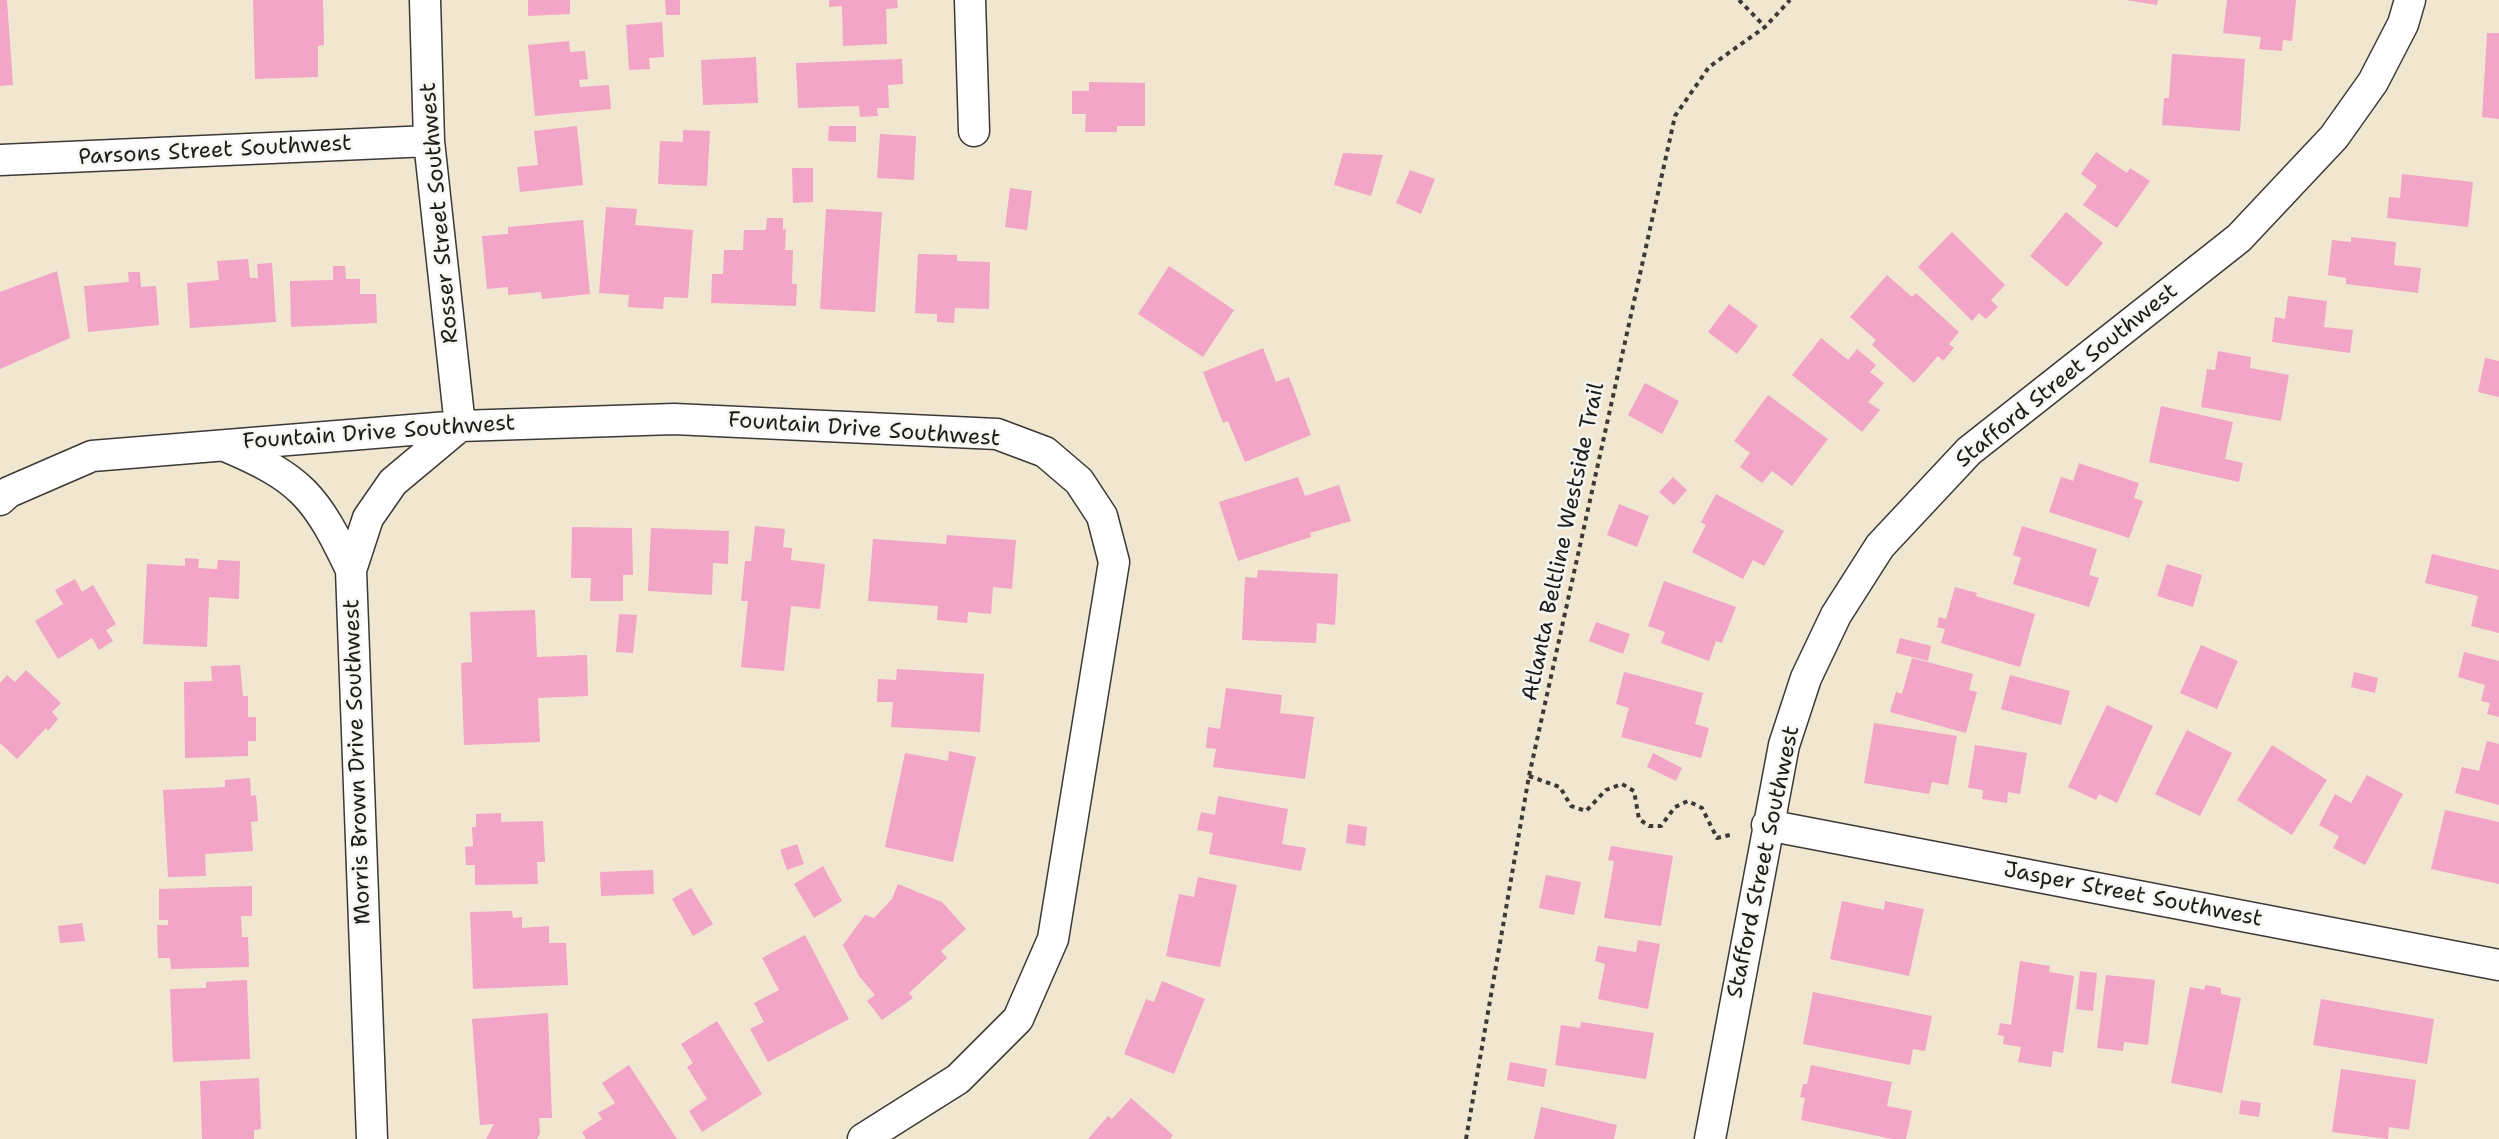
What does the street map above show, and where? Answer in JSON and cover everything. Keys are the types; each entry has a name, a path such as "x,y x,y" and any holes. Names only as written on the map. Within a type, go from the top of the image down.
{"street":[{"name":"Rosser Street Southwest","path":"425,0 429,141 460,426"},
{"path":"970,0 974,132"},
{"name":"Stafford Street Southwest","path":"1710,1139 1767,825 1784,745 1806,678 1836,615 1880,546 1969,451 2239,238 2340,128 2373,82 2403,24 2410,0"},
{"name":"Parsons Street Southwest","path":"0,160 429,141"},
{"name":"Fountain Drive Southwest","path":"0,500 9,492 92,456 460,426 674,419 997,434 1045,452 1079,480 1102,516 1114,562 1053,939 1018,1019 958,1079 863,1139"},
{"name":"Morris Brown Drive Southwest","path":"372,1139 351,570 368,518 393,482 460,426"},
{"path":"219,444 270,465 302,489 329,523 351,570"},
{"name":"Jasper Street Southwest","path":"1767,825 2499,965"}],"path":[{"path":"1739,0 1766,27"},
{"name":"Atlanta Beltline Westside Trail","path":"1466,1139 1529,776 1675,116 1709,67 1766,27 1790,0"},
{"path":"1529,776 1560,787 1571,806 1587,810 1606,790 1622,784 1634,791 1639,819 1649,826 1661,826 1675,807 1688,801 1702,808 1717,838 1767,825"}],"building":[{"path":"0,0 7,0 13,85 0,86"},
{"path":"253,0 323,0 324,45 318,46 318,77 255,79"},
{"path":"528,0 570,0 570,14 528,16"},
{"path":"665,0 680,0 680,15 666,15"},
{"path":"829,0 897,0 898,8 886,9 887,44 843,46 842,6 829,7"},
{"path":"2126,0 2158,0 2157,5"},
{"path":"2227,0 2296,0 2292,41 2283,40 2282,51 2259,49 2261,37 2223,33"},
{"path":"662,22 664,57 649,58 650,69 629,70 626,25"},
{"path":"2487,33 2499,33 2499,119 2482,117"},
{"path":"569,41 570,52 585,51 588,79 579,80 580,87 609,85 611,109 535,116 528,45"},
{"path":"2172,54 2245,59 2240,131 2162,125 2164,98 2169,98"},
{"path":"756,57 758,103 703,105 701,60"},
{"path":"902,59 903,84 888,85 889,108 877,108 878,116 860,117 859,106 798,108 796,63"},
{"path":"1089,82 1145,83 1145,126 1117,126 1117,132 1085,132 1086,114 1072,114 1072,91 1089,91"},
{"path":"577,126 583,185 520,192 517,167 538,165 534,131"},
{"path":"829,126 856,126 856,142 828,141"},
{"path":"683,130 710,131 707,186 658,184 660,141 683,142"},
{"path":"880,134 916,136 914,180 877,178"},
{"path":"2096,152 2127,173 2130,168 2150,181 2117,228 2083,205 2097,186 2081,174"},
{"path":"1343,153 1383,155 1371,196 1334,185"},
{"path":"792,168 813,168 813,202 793,203"},
{"path":"1410,170 1435,179 1421,214 1396,203"},
{"path":"2402,174 2473,182 2468,227 2387,218 2389,197 2400,198"},
{"path":"1010,188 1032,191 1027,230 1005,227"},
{"path":"606,207 637,209 635,225 693,230 688,298 664,297 663,309 628,307 629,295 599,293"},
{"path":"826,209 882,212 875,312 820,309"},
{"path":"2066,212 2103,243 2067,287 2030,256"},
{"path":"767,218 783,218 783,230 786,229 785,250 793,250 792,284 797,284 796,306 711,303 712,274 723,274 724,250 743,250 744,230 766,230"},
{"path":"583,220 590,294 542,299 541,292 508,295 508,287 487,289 482,236 508,234 508,227"},
{"path":"1952,232 2005,285 1991,300 1998,307 1986,319 1979,313 1972,321 1918,267"},
{"path":"2351,237 2396,242 2394,265 2421,268 2418,293 2346,284 2346,278 2328,275 2332,240 2351,242"},
{"path":"918,254 957,255 957,261 990,262 989,309 955,308 954,323 937,322 937,314 915,313"},
{"path":"248,259 250,278 258,278 257,264 272,263 276,322 190,328 187,283 219,280 217,261"},
{"path":"333,266 345,266 346,279 360,279 360,294 376,294 377,323 291,327 290,281 333,280"},
{"path":"1169,266 1234,310 1203,357 1138,314"},
{"path":"57,271 70,338 0,369 0,292"},
{"path":"128,272 140,272 141,287 156,286 159,325 88,332 84,286 129,282"},
{"path":"1887,275 1912,297 1916,293 1959,332 1949,344 1954,348 1943,361 1938,356 1914,383 1872,345 1876,340 1850,317"},
{"path":"2288,296 2327,301 2324,327 2353,330 2350,353 2272,342 2275,317 2285,319"},
{"path":"1729,304 1758,326 1737,354 1708,332"},
{"path":"1821,338 1848,360 1857,349 1876,365 1870,372 1884,383 1868,402 1880,410 1862,432 1792,375"},
{"path":"1263,348 1276,382 1289,377 1311,435 1245,462 1228,421 1223,423 1203,372"},
{"path":"2218,351 2251,357 2250,368 2289,375 2281,421 2201,407 2207,369 2215,370"},
{"path":"2485,358 2499,361 2499,397 2478,392"},
{"path":"1645,383 1679,401 1662,434 1628,415"},
{"path":"1768,395 1828,439 1792,486 1772,471 1762,483 1740,467 1750,453 1734,441"},
{"path":"2161,406 2233,422 2225,459 2243,463 2239,482 2149,462"},
{"path":"2079,463 2139,483 2134,498 2143,501 2129,538 2049,512 2061,477 2073,481"},
{"path":"1298,477 1305,496 1339,485 1351,521 1310,533 1311,537 1238,561 1219,502"},
{"path":"1673,477 1687,490 1674,505 1659,492"},
{"path":"1716,494 1784,531 1764,566 1753,560 1743,579 1692,552 1706,525 1701,522"},
{"path":"1619,504 1649,516 1637,547 1607,535"},
{"path":"755,526 785,529 783,547 792,548 791,560 825,564 820,609 791,606 784,671 741,667 748,601 741,601 745,561 751,561"},
{"path":"2022,526 2097,549 2089,575 2099,578 2089,607 2013,584 2021,558 2013,555"},
{"path":"572,527 632,528 633,575 623,575 623,601 590,601 591,578 571,578"},
{"path":"651,528 729,531 728,564 713,563 712,595 648,591"},
{"path":"947,535 1016,540 1012,589 993,587 991,614 968,612 967,623 937,620 938,606 868,601 873,539 946,544"},
{"path":"2432,554 2499,570 2499,633 2471,626 2478,596 2425,583"},
{"path":"185,558 199,559 198,568 217,569 218,560 240,561 239,599 209,597 207,647 143,644 147,564 185,566"},
{"path":"2167,564 2202,575 2193,607 2157,596"},
{"path":"1258,570 1338,574 1335,625 1317,623 1316,643 1242,640 1245,577 1257,578"},
{"path":"75,579 82,592 93,585 116,624 106,630 113,641 99,650 92,638 58,659 35,621 63,604 55,590"},
{"path":"1664,581 1736,607 1722,643 1716,641 1709,661 1661,643 1665,632 1648,626"},
{"path":"1955,587 1977,593 1976,596 2035,614 2020,667 1941,643 1945,629 1937,627 1939,617 1946,619"},
{"path":"535,610 537,657 587,655 588,696 538,698 540,742 464,745 461,663 472,662 470,612"},
{"path":"619,614 637,615 633,653 616,652"},
{"path":"1596,622 1630,634 1623,654 1589,641"},
{"path":"1900,638 1931,646 1928,661 1896,653"},
{"path":"2201,645 2238,661 2217,709 2180,693"},
{"path":"2464,652 2499,661 2499,717 2487,714 2490,703 2481,701 2485,685 2458,677"},
{"path":"1912,658 1973,674 1969,690 1977,692 1966,733 1890,712 1896,692 1902,694"},
{"path":"240,665 243,696 248,696 248,717 256,717 256,741 248,741 248,756 185,758 184,682 212,681 211,666"},
{"path":"897,669 984,674 980,732 891,727 893,702 877,702 878,679 896,680"},
{"path":"26,670 61,703 52,712 58,719 48,731 46,728 17,759 0,743 0,683 7,675 15,682"},
{"path":"1624,672 1703,693 1695,724 1709,728 1701,758 1621,737 1629,708 1616,704"},
{"path":"2354,672 2378,678 2375,693 2351,687"},
{"path":"2010,675 2070,691 2061,725 2001,709"},
{"path":"1226,688 1282,695 1280,713 1314,717 1305,779 1213,767 1216,749 1206,748 1208,727 1220,729"},
{"path":"2107,705 2153,726 2117,803 2099,794 2096,800 2068,787"},
{"path":"1874,723 1957,736 1948,785 1932,782 1929,794 1864,783"},
{"path":"2187,730 2232,753 2200,816 2155,794"},
{"path":"2487,741 2499,744 2499,805 2455,793 2462,767 2479,771"},
{"path":"1975,745 2027,753 2020,794 2008,792 2007,803 1982,799 1983,790 1968,788"},
{"path":"2272,745 2327,780 2292,835 2237,800"},
{"path":"949,751 976,757 953,862 885,847 905,753 948,761"},
{"path":"1653,753 1682,768 1676,781 1647,767"},
{"path":"2367,775 2403,794 2365,865 2333,848 2339,836 2319,825 2335,794 2351,803"},
{"path":"250,778 251,796 256,795 258,821 251,822 253,851 205,854 206,876 168,877 163,790 225,787 225,780"},
{"path":"1218,796 1288,809 1282,844 1306,848 1301,871 1209,854 1213,833 1197,830 1201,812 1215,815"},
{"path":"2445,810 2499,822 2499,884 2431,869"},
{"path":"501,813 501,822 543,821 545,862 537,862 538,884 475,885 475,865 466,865 465,847 473,846 472,827 476,827 476,814"},
{"path":"1348,824 1367,827 1365,846 1346,843"},
{"path":"797,844 804,864 787,870 780,850"},
{"path":"1611,846 1673,856 1661,926 1604,918 1614,861 1608,860"},
{"path":"823,866 842,901 814,918 794,884"},
{"path":"653,870 654,894 601,896 600,872"},
{"path":"1546,875 1581,882 1574,915 1539,908"},
{"path":"1198,877 1237,885 1220,967 1166,956 1179,894 1194,897"},
{"path":"898,884 942,902 966,929 941,951 947,958 909,993 913,998 882,1020 867,1001 875,995 859,976 843,945 865,915 874,918 892,899"},
{"path":"252,886 252,916 241,916 242,937 248,937 249,967 171,969 170,958 158,958 157,925 168,925 168,920 159,920 159,889"},
{"path":"691,888 713,924 693,936 672,899"},
{"path":"1842,901 1884,910 1885,901 1924,909 1909,976 1830,959"},
{"path":"512,911 513,918 522,917 522,928 549,926 549,943 566,943 568,985 473,989 470,912"},
{"path":"82,923 85,941 60,943 58,926"},
{"path":"805,935 849,1019 768,1062 750,1029 764,1022 754,1003 779,990 762,958"},
{"path":"1638,940 1660,944 1648,1009 1598,999 1605,964 1595,961 1598,946 1636,952"},
{"path":"2020,961 2050,966 2049,972 2074,976 2063,1053 2053,1051 2051,1067 2018,1062 2021,1047 2003,1044 2004,1036 1998,1035 2000,1023 2011,1025"},
{"path":"2080,971 2097,973 2093,1011 2076,1009"},
{"path":"2106,975 2155,980 2148,1045 2124,1042 2123,1051 2097,1048"},
{"path":"247,980 250,1059 173,1062 170,989 206,988 206,982"},
{"path":"1162,981 1205,999 1174,1074 1124,1054 1146,999 1154,1002"},
{"path":"2206,985 2221,988 2221,994 2241,998 2222,1093 2171,1083 2190,987 2204,990"},
{"path":"1813,992 1932,1016 1925,1051 1913,1049 1910,1065 1803,1044"},
{"path":"2321,999 2434,1019 2427,1064 2313,1045"},
{"path":"548,1013 552,1118 539,1118 540,1133 537,1139 486,1139 494,1124 480,1125 472,1019"},
{"path":"717,1021 762,1094 702,1132 689,1111 707,1099 687,1067 693,1063 681,1044"},
{"path":"1581,1022 1654,1033 1646,1079 1555,1065 1561,1025 1580,1028"},
{"path":"1510,1062 1547,1069 1544,1087 1507,1080"},
{"path":"629,1065 677,1139 586,1139 582,1132 602,1119 598,1113 615,1103 602,1083"},
{"path":"1811,1065 1892,1082 1887,1106 1912,1111 1906,1139 1892,1139 1801,1120 1805,1098 1800,1097 1803,1084 1807,1084"},
{"path":"2341,1069 2416,1080 2409,1130 2389,1127 2388,1139 2332,1132"},
{"path":"259,1078 261,1129 254,1130 254,1139 202,1139 200,1081"},
{"path":"1131,1098 1173,1135 1170,1139 1088,1139 1108,1116 1112,1119"},
{"path":"2241,1100 2261,1103 2259,1117 2239,1114"},
{"path":"1541,1107 1617,1125 1614,1139 1534,1139"}]}
